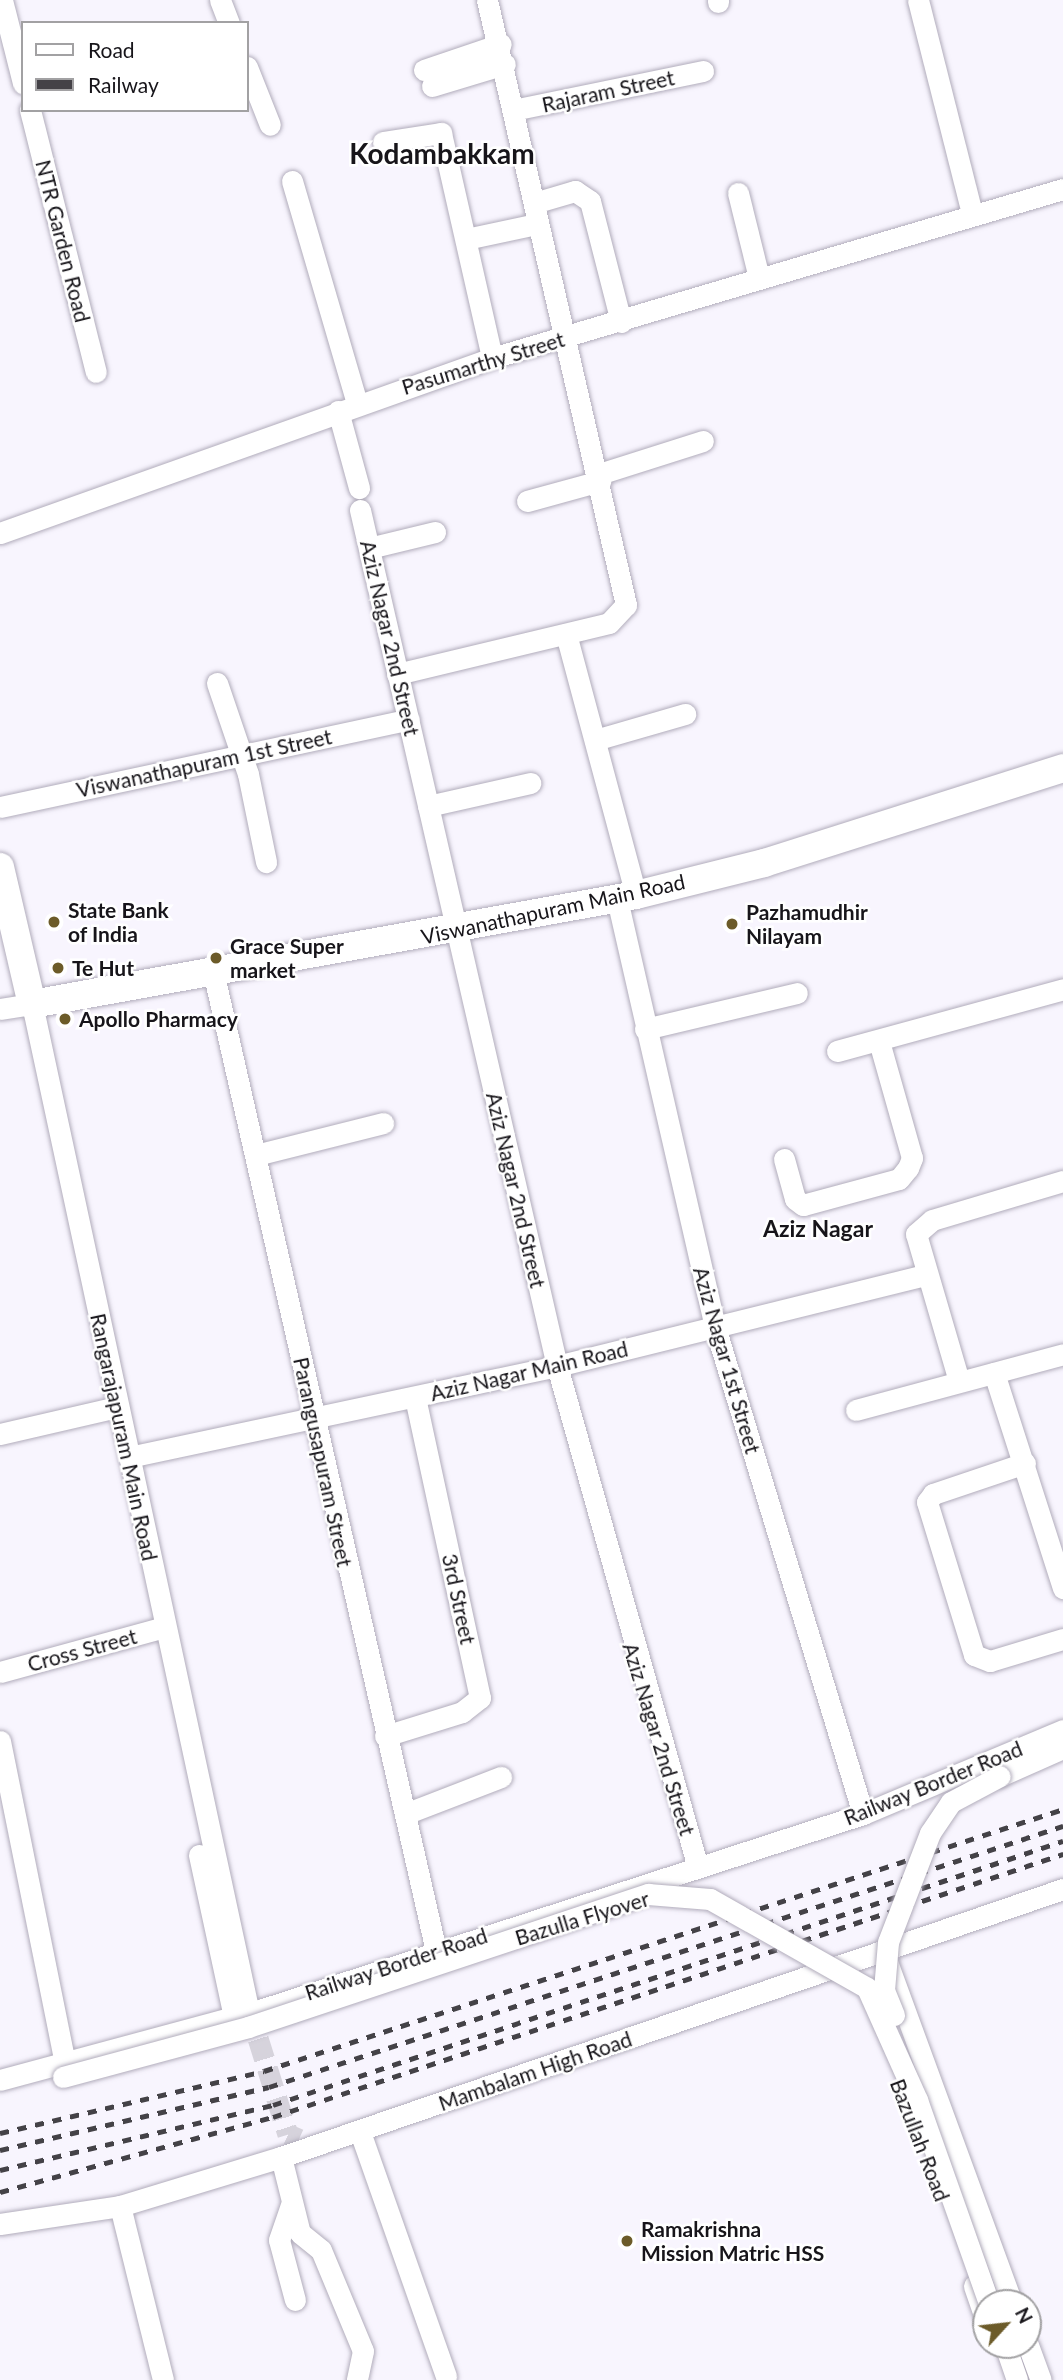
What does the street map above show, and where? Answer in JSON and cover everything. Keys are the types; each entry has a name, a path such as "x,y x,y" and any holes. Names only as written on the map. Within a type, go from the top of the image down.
{"main road":[{"name":"Viswanathapuram Main Road","path":"32,1004 457,930 627,897 764,863 1063,768"},
{"name":"Rangarajapuram Main Road","path":"0,867 32,1004"}],"street":[{"path":"2,0 21,75"},
{"path":"220,0 228,21"},
{"path":"397,674 609,623 626,605 599,477 535,214 503,54 487,0"},
{"path":"918,0 972,214"},
{"path":"428,78 503,54"},
{"path":"248,70 270,125"},
{"name":"Rajaram Street","path":"513,110 702,71"},
{"name":"NTR Garden Road","path":"31,112 96,372"},
{"path":"383,142 441,133 492,358"},
{"path":"292,181 348,407 359,488"},
{"name":"Pasumarthy Street","path":"0,533 492,358 621,322 758,274 1063,189"},
{"path":"466,239 535,214 575,191 590,201 621,322"},
{"path":"738,193 758,274"},
{"path":"527,501 702,441"},
{"name":"Aziz Nagar 2nd Street","path":"360,510 557,1366 622,1616 697,1864"},
{"path":"369,548 435,532"},
{"name":"Aziz Nagar 1st Street","path":"566,634 595,740 627,897 645,1029 715,1327 863,1815"},
{"path":"217,683 242,754 266,862"},
{"path":"595,740 685,713"},
{"name":"Viswanathapuram 1st Street","path":"0,807 409,719"},
{"path":"428,806 530,782"},
{"name":"Parangusapuram Street","path":"213,971 260,1154 312,1416 436,1951"},
{"path":"837,1051 1063,989"},
{"path":"645,1029 797,993"},
{"path":"0,1009 32,1004"},
{"name":"Rangarajapuram Main Road","path":"32,1004 208,1834 249,2011"},
{"path":"785,1159 795,1199 803,1205 899,1178 908,1168 912,1158 879,1041"},
{"path":"260,1154 383,1123"},
{"path":"959,1381 916,1243 919,1228 1063,1181"},
{"name":"Aziz Nagar Main Road","path":"129,1457 557,1366 926,1275"},
{"path":"856,1410 1063,1354"},
{"path":"994,1373 1063,1588"},
{"name":"3rd Street","path":"385,1736 462,1712 481,1698 415,1397"},
{"path":"0,1434 117,1407"},
{"path":"1025,1463 933,1494 927,1502 974,1656 990,1661 1063,1639"},
{"name":"Cross Street","path":"0,1672 164,1628"},
{"name":"Railway Border Road","path":"0,2080 249,2011 697,1864 863,1815 1063,1730"},
{"path":"0,1741 65,2062"},
{"path":"998,2289 884,1990 884,1971 888,1942 930,1833 951,1802 1063,1748"},
{"path":"405,1814 501,1777"},
{"name":"Mambalam High Road","path":"0,2224 120,2206 281,2157 1063,1889"},
{"name":"Bazulla Flyover","path":"0,2094 248,2027 648,1894 710,1899 867,1988 917,2100 984,2289"},
{"path":"883,1950 1007,2289"},
{"name":"Bazullah Road","path":"843,1964 864,2003 906,2097 975,2289"},
{"path":"864,2003 875,1984 894,1982"},
{"path":"299,2140 409,2105 429,2108"},
{"path":"360,2132 446,2376"},
{"path":"281,2157 300,2233 324,2257 363,2351 357,2380"},
{"path":"291,2204 279,2240 295,2300"},
{"path":"120,2206 163,2380"},
{"path":"286,2265 324,2257"},
{"path":"1000,2359 1007,2380"},
{"path":"1009,2359 1017,2380"},
{"path":"1023,2359 1031,2380"},
{"path":"1033,2359 1041,2380"}],"tunnel":[{"path":"249,2009 288,2134 299,2139"}],"railway":[{"path":"0,2133 264,2071 1063,1809"},
{"path":"0,2150 269,2087 1063,1826"},
{"path":"0,2170 273,2105 1063,1841"},
{"path":"0,2192 273,2117 1063,1854"}],"place":[{"name":"State Bank of India","path":"54,922"},
{"name":"Pazhamudhir Nilayam","path":"732,924"},
{"name":"Grace Super market","path":"216,958"},
{"name":"Te Hut","path":"58,968"},
{"name":"Apollo Pharmacy","path":"65,1019"},
{"name":"Ramakrishna Mission Matric HSS","path":"627,2241"}],"district":[{"name":"Kodambakkam","path":"442,153"},
{"name":"Aziz Nagar","path":"818,1228"}]}
